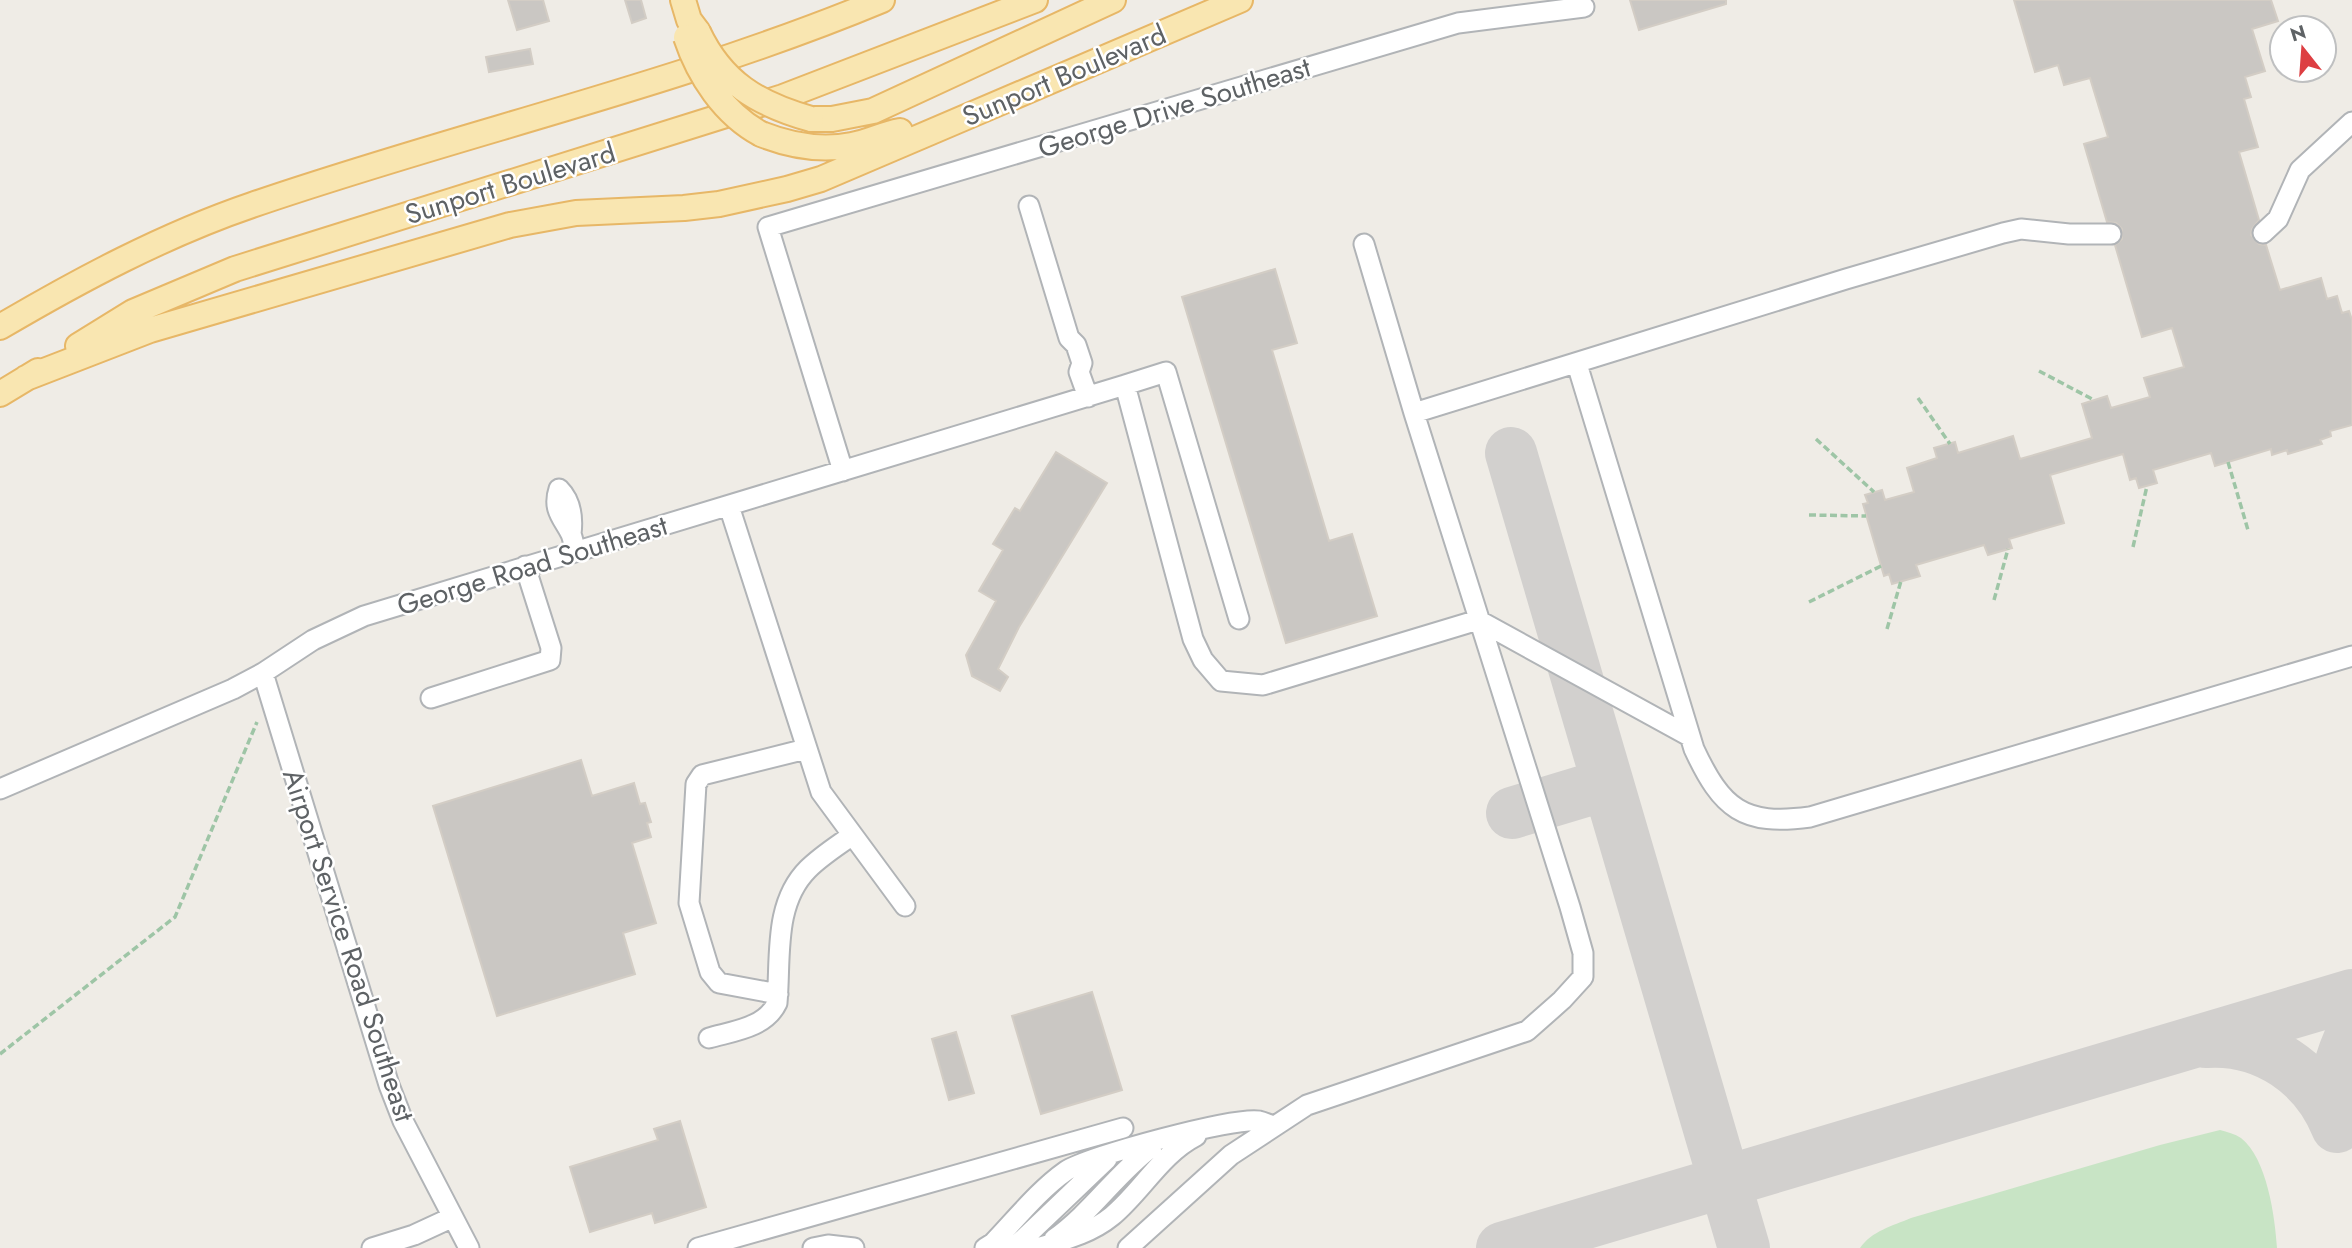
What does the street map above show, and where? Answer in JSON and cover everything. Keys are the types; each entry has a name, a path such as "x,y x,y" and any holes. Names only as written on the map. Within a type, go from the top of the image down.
{"main road":[{"name":"Sunport Boulevard","path":"0,327 159,242 251,205 748,51 882,0"},
{"name":"Sunport Boulevard","path":"0,394 133,312 235,269 783,97 1035,0"},
{"path":"689,22 715,61 741,88 775,108 811,119 832,119 873,111 1113,0"},
{"name":"Sunport Boulevard","path":"26,378 150,330 510,225 576,213 684,208 752,197 821,178 1240,0"},
{"path":"689,22 699,70 709,87 751,129 761,134 786,144 832,147 852,145 891,132 910,130 927,133"}],"street":[{"name":"George Drive Southeast","path":"843,471 768,228 1458,23 1584,7"},
{"path":"2263,233 2278,219 2300,170 2352,122"},
{"path":"1029,206 1069,338 1076,345 1082,363 1079,372 1088,397"},
{"path":"1414,413 1846,279 2021,229 2069,234 2111,234"},
{"path":"1128,1248 1231,1155 1307,1105 1527,1031 1583,977 1583,953 1414,413 1364,244"},
{"path":"1577,364 1689,736 1707,778 1743,814 1782,821 1823,814 2352,656"},
{"name":"George Road Southeast","path":"0,789 233,689 313,640 364,616 525,566 573,543 729,506 1166,373 1238,619"},
{"path":"1125,385 1192,639 1203,660 1221,681 1263,685 1478,620 1689,736"},
{"path":"729,506 821,792 905,906"},
{"path":"432,698 550,660 551,648 525,566"},
{"name":"Airport Service Road Southeast","path":"262,673 389,1085 403,1121 469,1248"},
{"path":"778,994 719,983 710,972 689,903 696,784 702,775 806,749"},
{"path":"709,1038 766,1019 773,1012 778,994 782,924 789,896 807,870 852,836"},
{"path":"985,1248 1057,1178 1077,1165 1166,1138 1215,1127 1258,1120 1274,1126"},
{"path":"1038,1248 1082,1235 1098,1227 1114,1214 1173,1152 1186,1141 1215,1127"},
{"path":"699,1248 1123,1128"},
{"path":"1038,1248 1069,1228 1129,1166 1166,1138"},
{"path":"1010,1248 1021,1241 1094,1170 1118,1152"},
{"path":"372,1248 414,1235 453,1217"},
{"path":"813,1248 828,1245 854,1248"}],"path":[{"path":"2039,371 2094,400"},
{"path":"1918,398 1950,444"},
{"path":"1816,439 1874,492"},
{"path":"2228,462 2248,530"},
{"path":"2133,547 2147,486"},
{"path":"1809,515 1866,516"},
{"path":"1994,600 2008,549"},
{"path":"1809,602 1881,566"},
{"path":"1887,629 1901,581"},
{"path":"0,1054 175,917 269,694"}],"green space":[{"path":"2220,1130 2241,1138 2257,1159 2272,1205 2277,1248 1860,1248 1876,1233 1911,1218"}],"building":[{"path":"508,0 543,0 549,21 517,30"},
{"path":"625,0 641,0 646,18 632,23"},
{"path":"1630,0 1726,0 1726,4 1639,30"},
{"path":"2014,0 2271,0 2276,14 2268,14 2268,24 2252,29 2265,71 2245,77 2251,97 2244,99 2258,147 2239,152 2259,220 2251,235 2259,244 2266,245 2280,290 2321,278 2327,299 2337,296 2342,313 2349,311 2352,320 2352,425 2330,431 2331,436 2320,440 2322,444 2288,454 2287,450 2272,455 2271,449 2215,466 2211,453 2153,470 2157,483 2139,488 2136,478 2130,480 2123,454 2050,475 2064,523 2009,539 2012,548 1988,555 1984,545 1916,565 1920,576 1892,584 1889,574 1884,576 1863,504 1868,503 1865,495 1882,490 1885,500 1914,492 1907,468 1937,458 1934,448 1955,442 1958,453 2013,436 2020,459 2092,438 2082,404 2107,396 2111,408 2150,397 2144,378 2184,367 2172,328 2142,337 2115,245 2122,239 2122,229 2116,223 2107,222 2084,144 2108,137 2090,78 2064,85 2058,65 2035,72"},
{"path":"530,49 533,64 489,72 486,57"},
{"path":"1275,269 1297,343 1272,350 1329,541 1352,534 1377,616 1286,643 1182,297"},
{"path":"1056,452 1107,483 1019,627 998,669 1008,677 1000,691 972,676 966,655 996,601 979,591 1003,550 993,544 1015,508 1020,511"},
{"path":"581,760 592,796 634,783 640,804 645,803 651,822 647,823 651,837 632,843 656,923 623,933 635,974 497,1016 433,806"},
{"path":"1092,992 1122,1090 1041,1114 1012,1016"},
{"path":"956,1032 974,1093 949,1100 932,1039"},
{"path":"680,1121 706,1207 655,1223 652,1213 590,1232 570,1167 658,1140 654,1129"}],"taxiway":[{"path":"1511,453 1744,1248"},
{"path":"1512,813 1608,784"},
{"path":"1502,1248 2352,995"},
{"path":"2337,1127 2337,1079 2352,1034"},
{"path":"2206,1042 2248,1046 2286,1063 2316,1091 2337,1127"}]}
